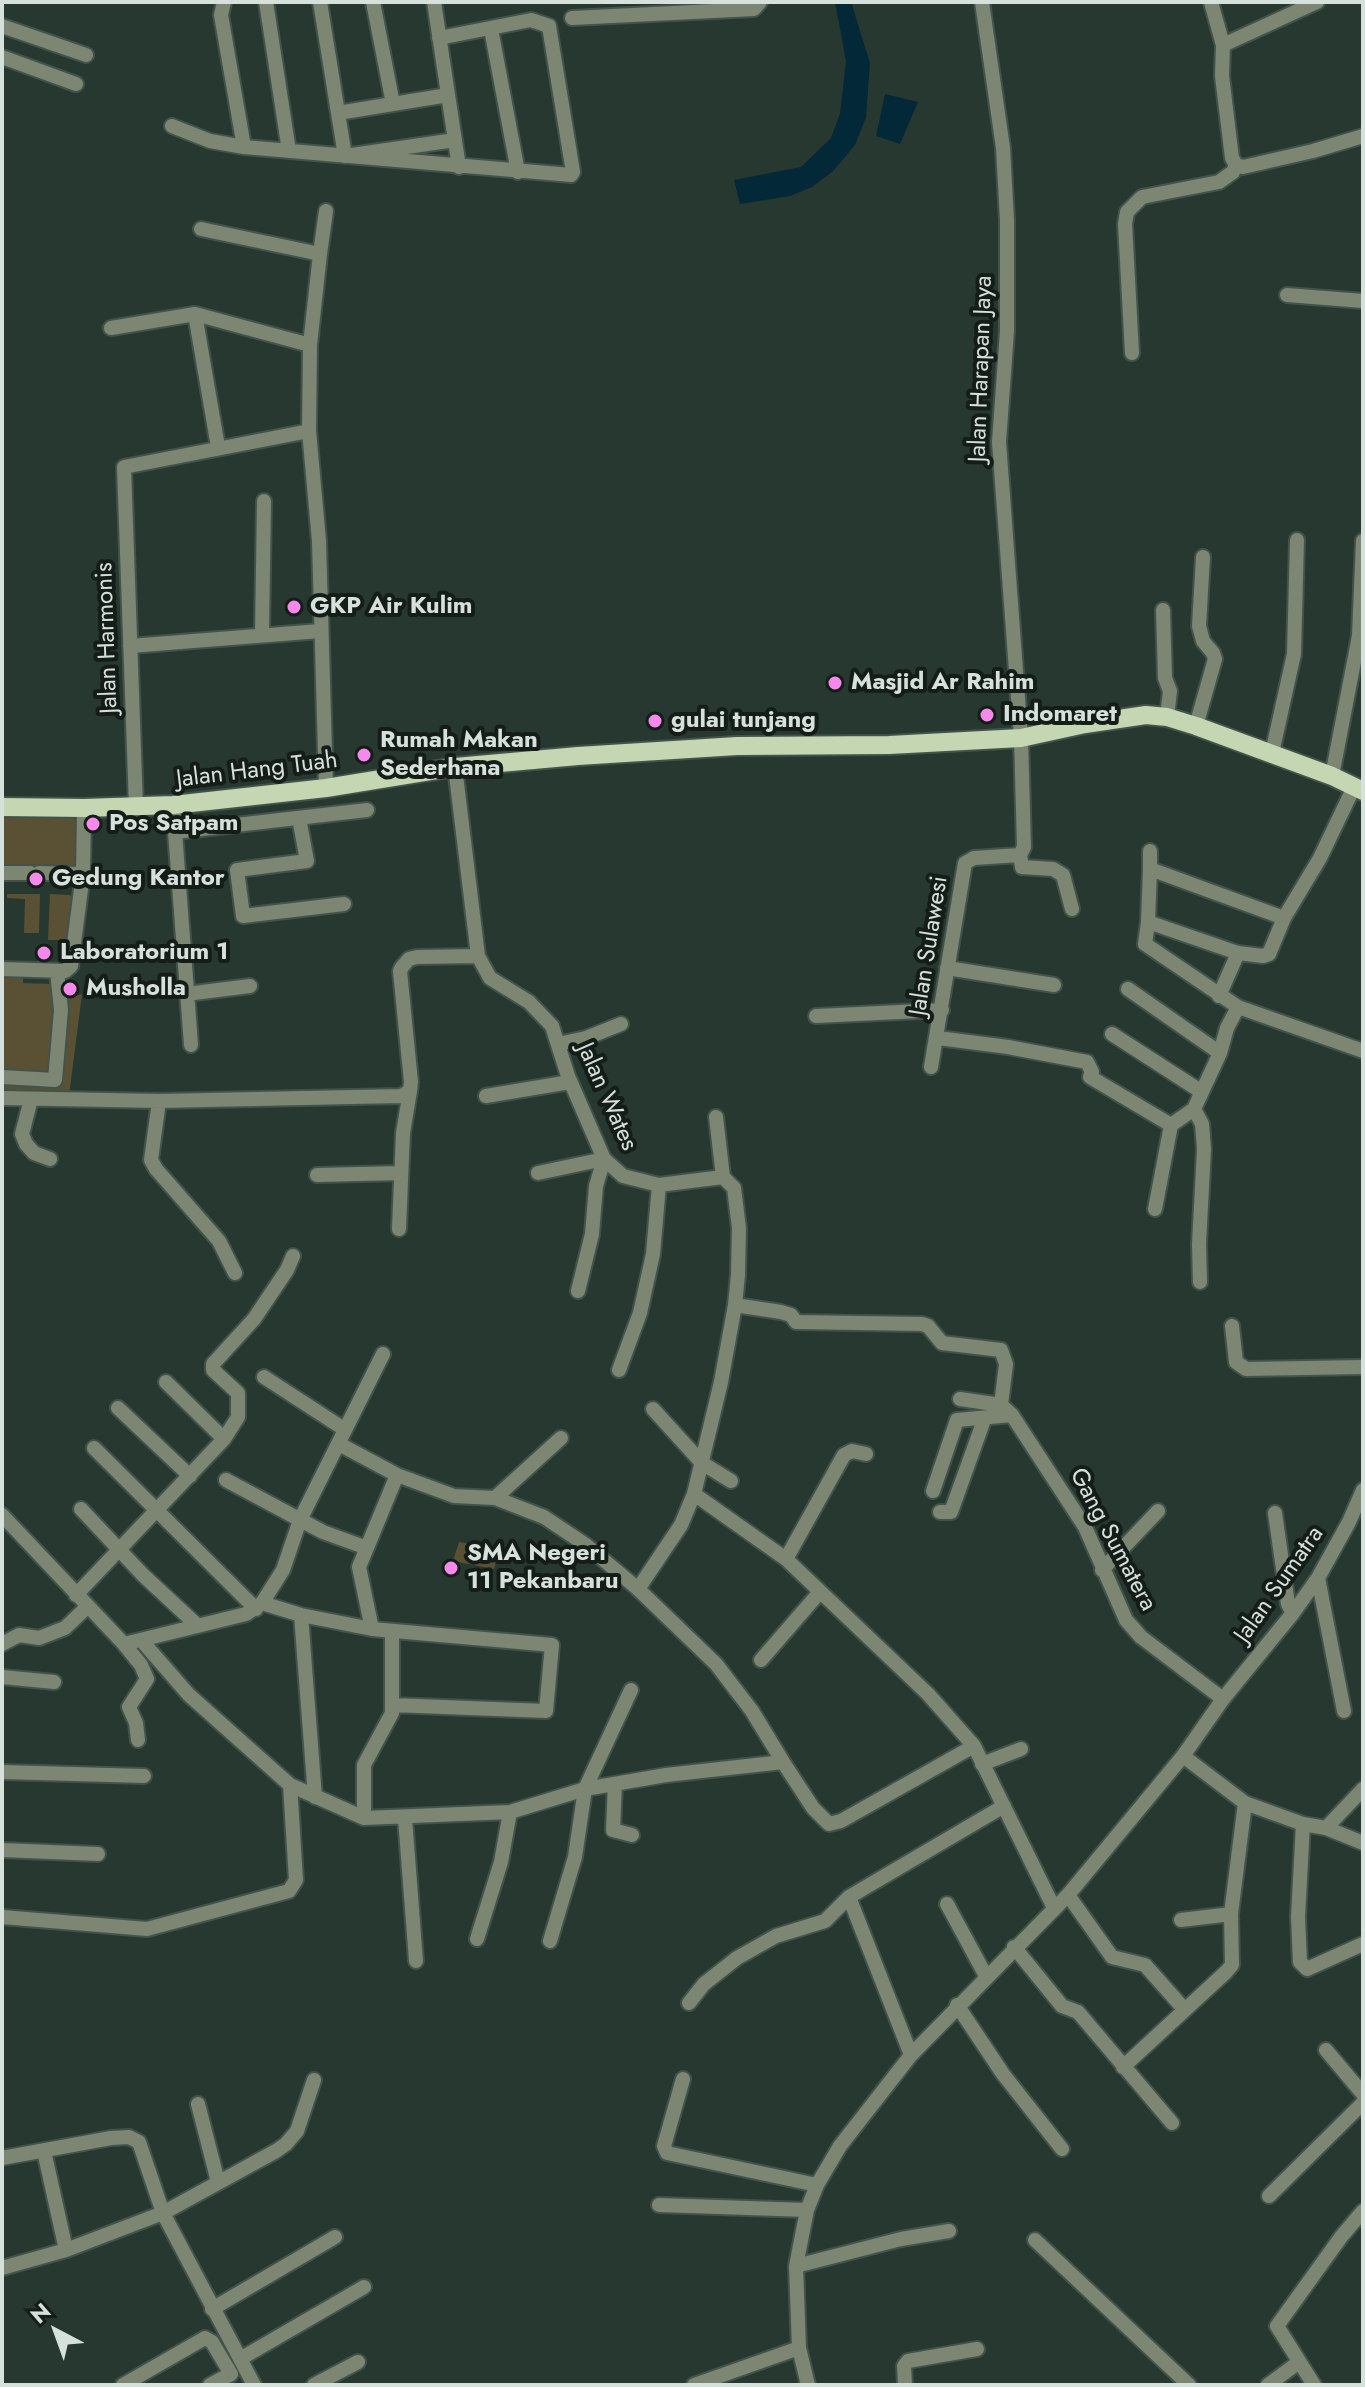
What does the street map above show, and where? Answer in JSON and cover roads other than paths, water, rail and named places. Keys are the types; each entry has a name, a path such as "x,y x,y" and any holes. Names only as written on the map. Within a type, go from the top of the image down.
{"main road":[{"name":"Jalan Hang Tuah","path":"2,807 173,805 326,788 455,767 737,746 889,745 1021,738 1146,715 1167,717 1196,726 1359,789"}],"street":[{"path":"224,2 221,15 244,147"},
{"path":"266,2 289,151"},
{"path":"320,2 345,156"},
{"path":"373,2 393,104"},
{"path":"434,2 459,167"},
{"path":"572,18 754,9 760,2"},
{"name":"Jalan Harapan Jaya","path":"982,2 1003,148 1007,220 1007,331 999,442 1021,738"},
{"path":"1211,2 1223,45 1222,76 1232,158 1236,165 1243,167 1271,161 1363,136"},
{"path":"1223,45 1317,2"},
{"path":"172,126 210,141 244,147 569,176 573,172 549,26 531,20 439,38"},
{"path":"2,26 86,55"},
{"path":"491,29 518,172"},
{"path":"2,57 76,84"},
{"path":"338,113 448,95"},
{"path":"345,156 455,140"},
{"path":"1132,353 1125,224 1127,212 1142,197 1219,182 1233,172 1236,165"},
{"path":"326,211 310,345 309,431 319,541 326,788"},
{"path":"201,229 320,254"},
{"path":"1287,295 1363,301"},
{"path":"111,328 195,314 310,345"},
{"path":"195,314 218,447 309,431"},
{"name":"Jalan Harmonis","path":"136,807 124,467 218,447"},
{"path":"262,634 264,501"},
{"path":"1272,753 1294,654 1297,540"},
{"path":"1332,776 1359,636 1363,541"},
{"path":"1196,726 1215,659 1203,641 1199,626 1203,557"},
{"path":"1163,610 1165,678 1170,691 1167,717"},
{"path":"130,646 320,631"},
{"path":"1021,738 1022,867 1053,869 1063,875 1072,909"},
{"name":"Jalan Wates","path":"455,767 478,956 490,978 503,989 529,1002 552,1026 570,1082 604,1159 623,1176 659,1185 723,1177"},
{"path":"1148,922 1238,953 1269,954 1284,918 1359,789"},
{"path":"173,805 191,1045"},
{"path":"2,969 65,971 71,966 83,874 84,808"},
{"path":"175,832 367,810"},
{"path":"299,818 307,861 237,870 243,916 344,904"},
{"path":"1150,851 1145,944 1238,1007 1363,1051"},
{"name":"Jalan Sulawesi","path":"931,1067 965,863 974,858 1020,855"},
{"path":"1150,869 1284,918"},
{"path":"2,873 83,874"},
{"path":"1219,996 1238,953"},
{"path":"399,1229 403,1133 410,1091 400,971 409,959 417,957 478,956"},
{"path":"947,968 1054,985"},
{"path":"2,1077 55,1080 61,1010 57,971"},
{"path":"186,994 250,986"},
{"path":"1128,989 1220,1053"},
{"path":"1155,1209 1171,1125 1194,1109 1238,1007"},
{"path":"816,1016 942,1010"},
{"path":"558,1044 586,1038 621,1024"},
{"path":"1112,1034 1202,1092"},
{"path":"938,1038 1087,1062 1092,1069 1090,1077 1171,1125"},
{"path":"486,1096 570,1082"},
{"path":"2,1098 159,1101 401,1096 410,1091"},
{"path":"31,1099 22,1134 34,1153 50,1159"},
{"path":"159,1101 151,1160 219,1241 235,1273"},
{"path":"1194,1109 1202,1124 1204,1149 1200,1282"},
{"path":"638,1589 681,1525 694,1494 721,1382 735,1305 739,1228 734,1188 723,1177 716,1117"},
{"path":"538,1173 604,1159 596,1186 592,1234 578,1291"},
{"path":"317,1175 401,1173"},
{"path":"619,1370 640,1313 653,1254 659,1185"},
{"path":"76,1595 224,1439 238,1417 240,1399 234,1388 213,1370 213,1364 254,1319 293,1256"},
{"path":"735,1305 791,1315 796,1327 922,1324 928,1326 942,1343 997,1349 1006,1358 1007,1410"},
{"path":"1232,1326 1236,1362 1246,1369 1363,1367"},
{"path":"259,1606 283,1570 300,1520 383,1354"},
{"path":"264,1377 397,1475 454,1496 495,1498 544,1517 586,1545 638,1589 716,1664 752,1711 813,1808 829,1824 841,1821 974,1746"},
{"path":"166,1382 224,1439"},
{"path":"960,1399 1007,1410"},
{"path":"118,1408 190,1476"},
{"path":"653,1409 702,1463 731,1481"},
{"path":"933,1491 957,1420 984,1420 1007,1410"},
{"name":"Gang Sumatera","path":"1007,1410 1085,1527 1126,1620 1141,1637 1223,1699"},
{"path":"940,1512 951,1512 984,1420"},
{"path":"495,1498 561,1438"},
{"path":"94,1448 156,1512 259,1606"},
{"path":"786,1559 844,1455 852,1451 866,1454"},
{"path":"372,1629 359,1567 397,1475"},
{"path":"226,1480 323,1532 367,1548"},
{"name":"Jalan Sumatra","path":"808,2385 799,2348 796,2266 807,2210 817,2185 840,2146 911,2055 1068,1895 1183,1756 1223,1699 1318,1578 1363,1490"},
{"path":"694,1494 786,1559 928,1694 974,1746 1054,1908"},
{"path":"81,1509 198,1626"},
{"path":"1102,1570 1158,1511"},
{"path":"1275,1513 1288,1604 1293,1613"},
{"path":"2,1515 141,1665 147,1679 129,1707 136,1723 138,1740"},
{"path":"1318,1578 1344,1711"},
{"path":"761,1660 819,1593"},
{"path":"124,1644 198,1626 259,1606 372,1629 552,1645 546,1711 392,1705"},
{"path":"2,1644 19,1635 39,1638 65,1628 87,1607"},
{"path":"301,1615 315,1797"},
{"path":"364,1818 364,1765 392,1713 392,1631"},
{"path":"142,1641 189,1695 290,1785 364,1818 510,1812 585,1789 666,1775 783,1762"},
{"path":"2,1677 54,1682"},
{"path":"550,1941 575,1857 585,1789 631,1690"},
{"path":"982,1764 1021,1749"},
{"path":"1183,1756 1245,1803 1363,1843"},
{"path":"2,1772 144,1776"},
{"path":"615,1784 613,1830 632,1835"},
{"path":"2,1917 147,1929 289,1891 296,1880 290,1785"},
{"path":"1326,1828 1363,1789"},
{"path":"1123,2067 1232,1965 1231,1914 1245,1803"},
{"path":"689,2003 704,1984 737,1958 776,1936 825,1921 849,1897 1004,1806"},
{"path":"477,1939 501,1862 510,1812"},
{"path":"405,1818 416,1961"},
{"path":"1303,1824 1298,1917 1300,1962 1307,1969 1363,1944"},
{"path":"2,1850 98,1854"},
{"path":"1068,1895 1112,1957 1145,1965 1184,2009"},
{"path":"849,1897 911,2055"},
{"path":"947,1904 986,1976"},
{"path":"1181,1920 1231,1914"},
{"path":"1014,1947 1062,2006 1078,2012 1172,2123"},
{"path":"957,2005 1003,2074 1062,2149"},
{"path":"1326,2050 1363,2094"},
{"path":"683,2079 664,2146 667,2153 817,2185"},
{"path":"2,2268 66,2250 163,2213 286,2144 297,2131 314,2080"},
{"path":"1269,2196 1363,2103"},
{"path":"198,2104 218,2182"},
{"path":"2,2158 111,2138 129,2137 139,2142 163,2213 254,2385"},
{"path":"44,2151 66,2250"},
{"path":"659,2205 807,2210"},
{"path":"1314,2385 1277,2326 1363,2211"},
{"path":"796,2266 901,2239 949,2231"},
{"path":"212,2309 335,2237"},
{"path":"1035,2240 1189,2385"},
{"path":"240,2359 364,2287"},
{"path":"123,2385 205,2338 212,2342 234,2379 210,2385"},
{"path":"694,2385 799,2348"},
{"path":"905,2385 904,2366 908,2361 977,2349"},
{"path":"314,2385 358,2362"},
{"path":"1268,2385 1299,2362"}],"water":[{"path":"835,2 851,2 870,63 866,117 855,145 833,171 812,187 790,196 740,204 734,180 801,167 831,138 840,114 846,61"},
{"path":"885,94 918,102 900,144 876,136"}],"place":[{"name":"GKP Air Kulim","path":"294,607"},
{"name":"Masjid Ar Rahim","path":"835,683"},
{"name":"Indomaret","path":"987,715"},
{"name":"gulai tunjang","path":"655,721"},
{"name":"Rumah Makan Sederhana","path":"364,755"},
{"name":"Pos Satpam","path":"93,824"},
{"name":"Gedung Kantor","path":"36,879"},
{"name":"Laboratorium 1","path":"44,953"},
{"name":"Musholla","path":"70,989"},
{"name":"SMA Negeri 11 Pekanbaru","path":"451,1568"}]}
